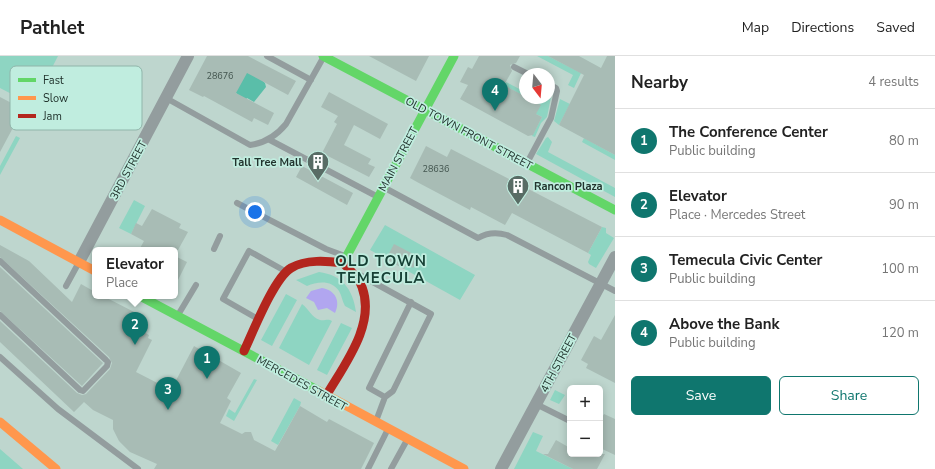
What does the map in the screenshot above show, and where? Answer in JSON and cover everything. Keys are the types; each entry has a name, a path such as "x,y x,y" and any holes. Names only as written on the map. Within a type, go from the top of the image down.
{"main road":[{"name":"OLD TOWN FRONT STREET","path":"324,56 615,210"},
{"name":"MAIN STREET","path":"346,262 378,197 454,56"},
{"path":"0,220 92,269"},
{"path":"244,351 281,278 290,268 305,263 323,261 346,262 362,287 366,300 366,314 363,329 326,396"},
{"name":"MERCEDES STREET","path":"146,299 388,430 464,469"},
{"path":"0,422 56,469"}],"street":[{"name":"3RD STREET","path":"79,262 188,56"},
{"name":"4TH STREET","path":"501,469 615,257"}],"lane":[{"path":"267,56 311,80"},
{"path":"166,98 250,145 257,144 280,132 324,56"},
{"path":"514,67 519,70"},
{"path":"555,87 558,91 555,103"},
{"path":"527,163 546,129 555,104"},
{"path":"268,139 378,197"},
{"path":"384,187 478,238 484,234 498,232 507,235 615,291"},
{"path":"238,204 320,245 431,314 393,391 385,397 375,423"},
{"path":"214,249 220,236"},
{"path":"259,320 224,299 249,251 287,272"},
{"path":"0,315 80,390 83,391 107,366 108,362 106,360 1,262"},
{"path":"66,286 79,262"},
{"path":"177,316 196,285"},
{"path":"385,397 369,388 411,302"},
{"path":"0,357 58,409 138,469"},
{"path":"536,404 567,420"},
{"path":"368,469 388,430"},
{"path":"391,469 407,439"}],"green space":[{"path":"0,56 58,56 53,66 10,66 10,93 0,88"},
{"path":"537,56 548,56 581,73 574,88 568,85 573,75"},
{"path":"249,68 265,83 266,87 254,102 247,98 245,101 228,86"},
{"path":"506,82 519,89 519,94 504,85"},
{"path":"560,99 570,104 559,125 554,121"},
{"path":"531,104 550,104 547,117 541,123 535,137 532,136 542,117 536,114"},
{"path":"16,136 20,138 0,175 0,166"},
{"path":"548,137 552,142 548,152 615,188 615,197 536,154"},
{"path":"584,138 615,155 615,160 582,142"},
{"path":"134,200 145,206 131,234 119,228"},
{"path":"385,225 475,275 460,300 370,250"},
{"path":"602,227 606,228 606,233 614,238 596,268 589,264 588,262 591,255 588,253"},
{"path":"319,272 334,276 345,284 352,296 356,312 345,306 339,291 333,285 320,282 307,286 296,280"},
{"path":"286,294 297,300 272,346 261,340"},
{"path":"302,304 317,319 332,321 309,365 279,348"},
{"path":"341,323 352,328 327,375 317,370"},
{"path":"254,379 257,380 234,421 226,416 229,409 235,413"},
{"path":"555,390 565,395 559,404 550,400"},
{"path":"294,398 301,402 300,406 278,445 271,441"},
{"path":"533,432 543,436 536,451 573,469 514,469"},
{"path":"0,449 23,469 0,469"}],"shaded area":[{"path":"322,288 327,289 336,297 337,309 335,313 327,308 318,310 314,302 306,298 311,291"}],"building":[{"path":"207,56 248,56 296,81 288,95 247,73 236,93 274,113 268,125 254,118 252,122 204,96 203,97 189,90"},
{"path":"369,56 429,56 416,81"},
{"path":"479,56 520,56 516,63 510,65 512,71 504,85 519,93 519,104 541,105 536,114 542,117 533,135 528,136 460,99 468,85 460,82 468,67 472,69"},
{"path":"548,56 579,56 601,68 607,56 615,56 615,155 559,125 584,75"},
{"path":"329,92 388,124 380,139 354,125 344,145 371,159 368,164 375,167 369,177 322,153 337,124 334,122 338,116 321,107"},
{"path":"0,97 10,102 10,130 12,130 0,152"},
{"name":"Rancon Plaza","path":"426,146 447,157 451,149 602,227 588,253 512,213 505,225 471,207 470,210 410,178"},
{"name":"Tall Tree Mall","path":"302,166 353,193 347,205 296,177"},
{"path":"152,209 181,224 179,228 188,232 178,250 178,247 141,247 144,241 131,234 136,223 142,226"},
{"path":"394,244 419,257 413,268 407,264 404,269 386,259"},
{"path":"0,245 29,261 72,302 81,284 92,290 92,299 109,299 140,315 136,323 141,327 140,330 149,335 148,338 152,340 136,372 171,390 194,346 241,373 227,398 231,401 220,423 242,434 245,432 251,432 254,440 275,451 300,406 327,422 329,419 374,443 361,469 154,469 157,464 130,452 119,441 113,429 113,420 93,410 84,402 74,412 0,342 0,321 77,393 82,395 86,394 110,369 112,363 109,357 0,257"},
{"path":"178,258 187,262 178,280"},
{"path":"0,267 103,363 82,386 0,311"},
{"path":"615,315 615,383 586,368 588,364 581,360 594,336 601,340"},
{"path":"604,414 615,419 615,455 603,449"},
{"path":"556,440 567,446 567,457 603,457 603,454 605,454 597,469 573,469 543,454 548,454"}],"traffic: fast":[{"path":"323,56 615,210"},
{"path":"343,263 454,56"},
{"path":"146,299 319,391"}],"traffic: slow":[{"path":"0,220 92,269"},
{"path":"319,391 464,469"},
{"path":"0,422 56,469"}],"traffic: jam":[{"path":"244,351 264,306 284,274 291,268 303,263 323,261 343,263 357,277 361,284 365,301 365,316 362,330 356,344 326,396"}],"place":[{"name":"Above the Bank","path":"495,111"},
{"name":"Tall Tree Mall","path":"318,182"},
{"name":"Rancon Plaza","path":"518,206"},
{"name":"Elevator","path":"135,345"},
{"name":"The Conference Center","path":"207,379"},
{"name":"Temecula Civic Center","path":"168,410"}],"district":[{"name":"OLD TOWN TEMECULA","path":"381,270"}]}
